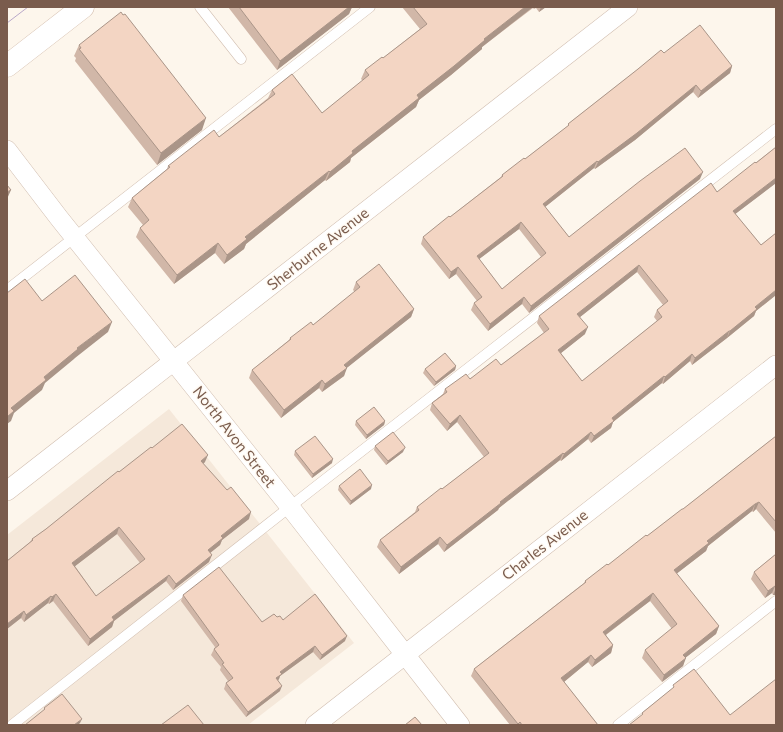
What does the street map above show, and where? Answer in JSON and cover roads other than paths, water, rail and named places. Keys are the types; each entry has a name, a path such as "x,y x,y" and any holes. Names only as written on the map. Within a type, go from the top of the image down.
{"main road":[{"path":"7,66 83,7"}],"street":[{"name":"Sherburne Avenue","path":"7,491 628,7"},
{"name":"North Avon Street","path":"7,150 74,237 290,507 460,725"},
{"name":"Charles Avenue","path":"315,725 776,365"}],"lane":[{"path":"200,7 240,59"},
{"path":"7,290 370,7"},
{"path":"12,725 776,129"},
{"path":"618,725 776,601"}],"tram line":[{"path":"7,23 28,7"}]}
